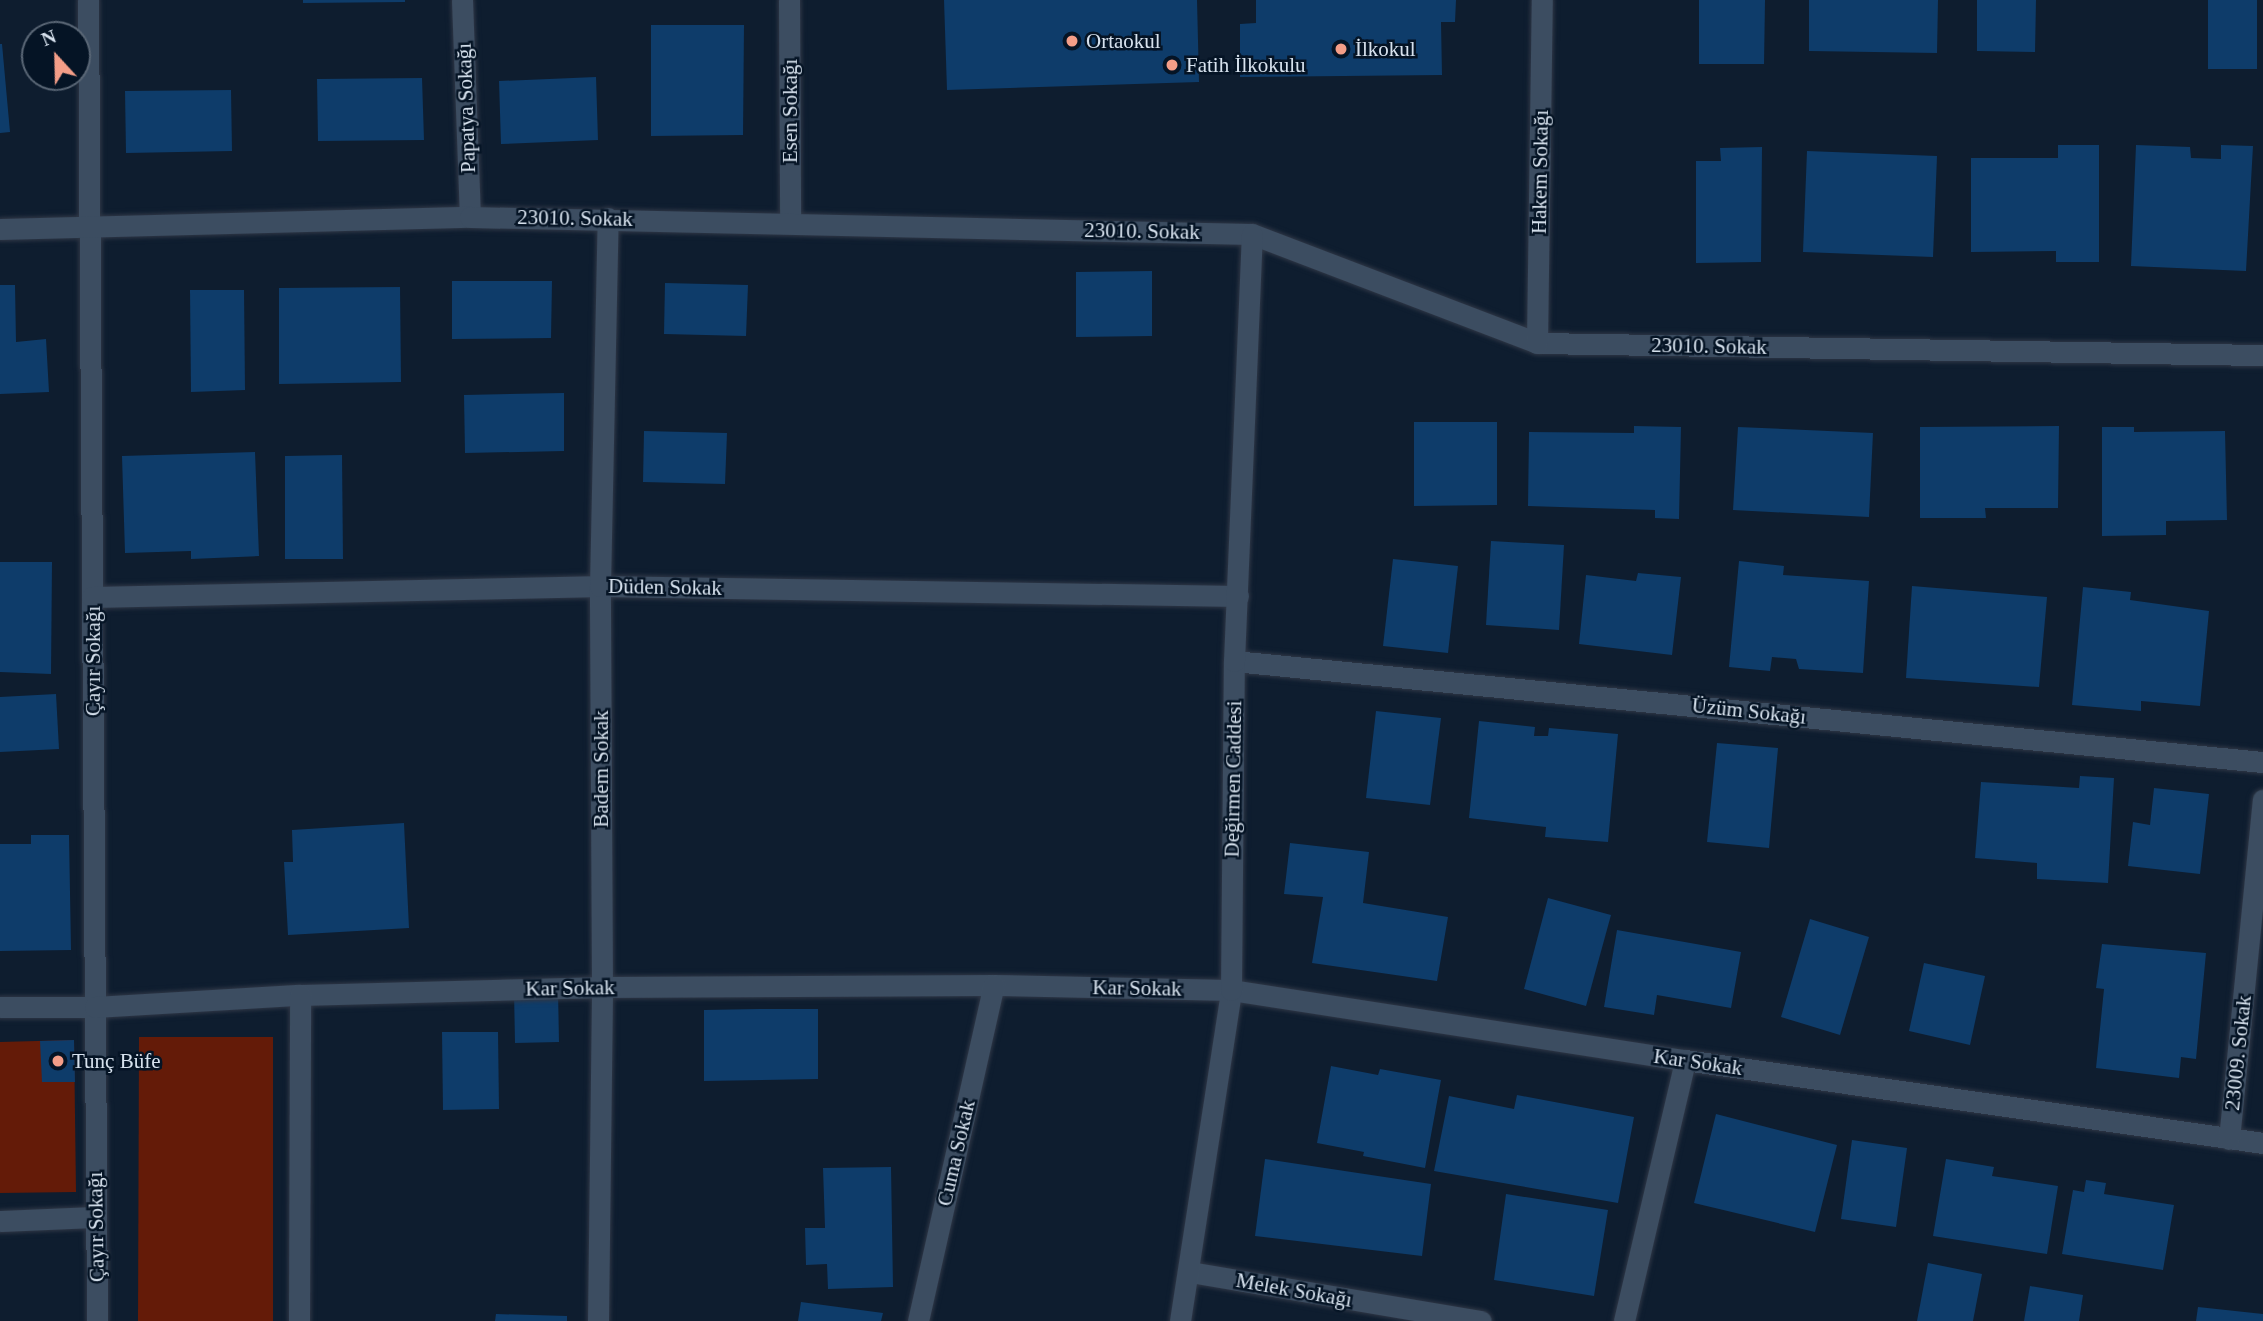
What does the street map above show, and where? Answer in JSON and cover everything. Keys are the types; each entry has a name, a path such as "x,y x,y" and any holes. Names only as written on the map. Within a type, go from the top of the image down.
{"street":[{"name":"Çayır Sokağı","path":"88,0 97,1321"},
{"name":"Papatya Sokağı","path":"463,0 470,217"},
{"name":"Esen Sokağı","path":"789,0 790,223"},
{"name":"Hakem Sokağı","path":"1537,343 1542,0"},
{"name":"23010. Sokak","path":"0,229 470,217 1252,234 1537,343 2263,355"},
{"name":"Badem Sokak","path":"598,1321 603,988 600,586 608,218"},
{"name":"Değirmen Caddesi","path":"1180,1321 1190,1272 1231,990 1234,661 1252,234"},
{"name":"Düden Sokak","path":"92,597 600,586 1238,596"},
{"name":"Üzüm Sokağı","path":"1234,661 2263,762"},
{"name":"23009. Sokak","path":"2229,1139 2263,800"},
{"name":"Kar Sokak","path":"0,1007 95,1007 300,995 603,988 994,985 1231,990 1685,1060 2263,1143"},
{"name":"Cuma Sokak","path":"918,1321 994,985"},
{"path":"299,1321 300,995"},
{"path":"1624,1321 1685,1060"},
{"path":"0,1221 95,1217"},
{"name":"Melek Sokağı","path":"1190,1272 1481,1321"}],"shaded area":[{"path":"139,1037 273,1037 273,1321 138,1321"},
{"path":"74,1040 76,1192 0,1193 0,1042"}],"building":[{"path":"303,0 405,0 405,2 303,3"},
{"name":"Ortaokul","path":"944,0 1197,0 1199,82 947,90"},
{"name":"İlkokul","path":"1256,0 1456,0 1455,22 1441,22 1442,75 1240,77 1240,24 1256,23"},
{"path":"1699,0 1765,0 1764,64 1699,64"},
{"path":"1809,0 1938,0 1937,53 1809,51"},
{"path":"1977,0 2036,0 2035,52 1977,51"},
{"path":"2208,0 2257,0 2257,69 2208,69"},
{"path":"651,25 744,25 743,135 651,136"},
{"path":"0,44 10,132 0,133"},
{"path":"596,77 598,140 501,144 499,81"},
{"path":"422,78 424,140 318,141 317,79"},
{"path":"231,90 232,151 126,153 125,91"},
{"path":"2058,145 2099,145 2099,262 2056,262 2056,251 1971,252 1971,158 2058,158"},
{"path":"2136,145 2190,147 2191,158 2221,159 2221,145 2253,146 2246,271 2131,266"},
{"path":"1762,147 1761,262 1696,263 1696,161 1721,161 1720,148"},
{"path":"1807,151 1937,156 1933,257 1803,252"},
{"path":"1152,271 1152,336 1076,337 1076,272"},
{"path":"452,281 552,281 551,338 452,339"},
{"path":"665,283 748,285 746,336 664,334"},
{"path":"0,285 15,285 16,342 46,339 49,392 0,394"},
{"path":"400,287 401,382 279,384 279,288"},
{"path":"190,290 244,290 245,390 191,392"},
{"path":"564,393 564,451 465,453 464,395"},
{"path":"1414,422 1497,422 1497,505 1414,506"},
{"path":"1634,426 1681,427 1679,519 1655,518 1655,510 1528,506 1529,432 1634,433"},
{"path":"2059,426 2058,508 1985,508 1986,518 1920,518 1920,427"},
{"path":"1738,427 1873,433 1869,517 1733,510"},
{"path":"2102,427 2134,427 2134,432 2225,431 2227,520 2166,521 2166,535 2102,536"},
{"path":"644,431 727,433 725,484 643,482"},
{"path":"255,452 259,556 191,559 191,551 125,553 122,456"},
{"path":"342,455 343,559 285,559 285,456"},
{"path":"1491,541 1564,545 1559,630 1486,625"},
{"path":"1393,559 1458,566 1448,653 1383,646"},
{"path":"1739,561 1784,566 1783,575 1869,581 1863,673 1799,669 1796,659 1772,657 1770,671 1729,667"},
{"path":"0,562 52,562 51,674 0,672"},
{"path":"1638,573 1681,577 1672,655 1579,644 1586,575 1636,581"},
{"path":"1912,586 2047,597 2039,687 1906,678"},
{"path":"2083,587 2131,592 2130,600 2209,611 2200,706 2141,701 2141,711 2072,705"},
{"path":"56,694 59,749 0,752 0,697"},
{"path":"1376,711 1441,718 1430,805 1366,798"},
{"path":"1479,721 1535,727 1534,736 1548,736 1549,728 1618,734 1608,842 1545,837 1546,827 1469,818"},
{"path":"1717,743 1778,748 1769,848 1707,842"},
{"path":"2080,776 2114,778 2108,883 2037,879 2037,863 1975,858 1981,782 2079,788"},
{"path":"2154,788 2209,794 2200,874 2128,866 2133,822 2150,825"},
{"path":"404,823 409,928 288,935 284,862 293,862 292,830"},
{"path":"31,835 69,835 71,950 0,951 0,844 31,844"},
{"path":"1290,843 1369,852 1363,903 1448,917 1437,981 1312,963 1323,897 1284,894"},
{"path":"1548,898 1611,915 1586,1006 1524,989"},
{"path":"1810,919 1869,937 1840,1035 1781,1017"},
{"path":"1617,930 1741,952 1731,1008 1657,995 1654,1015 1604,1007"},
{"path":"2102,944 2206,953 2196,1059 2181,1057 2179,1078 2096,1068 2104,989 2096,988"},
{"path":"1924,963 1985,976 1970,1045 1909,1031"},
{"path":"558,990 559,1042 515,1043 514,991"},
{"path":"818,1009 818,1079 704,1081 704,1010"},
{"path":"442,1032 498,1032 499,1109 443,1110"},
{"name":"Tunç Büfe","path":"74,1040 75,1082 42,1082 40,1041"},
{"path":"1331,1066 1378,1075 1380,1069 1441,1080 1425,1168 1363,1156 1364,1152 1317,1143"},
{"path":"1517,1095 1634,1117 1618,1203 1434,1171 1449,1096 1514,1109"},
{"path":"1716,1114 1837,1145 1815,1232 1694,1203"},
{"path":"1852,1140 1907,1148 1896,1227 1841,1219"},
{"path":"1265,1159 1431,1184 1422,1256 1255,1236"},
{"path":"1946,1159 1994,1167 1992,1176 2058,1186 2047,1254 1933,1236"},
{"path":"891,1167 893,1287 828,1289 827,1264 806,1265 805,1228 825,1228 823,1168"},
{"path":"2086,1180 2106,1183 2104,1194 2174,1205 2163,1270 2062,1254 2073,1190 2084,1192"},
{"path":"1506,1194 1608,1210 1594,1296 1494,1280"},
{"path":"1928,1263 1982,1274 1973,1321 1917,1321"},
{"path":"2030,1286 2083,1295 2079,1321 2024,1321"},
{"path":"801,1302 883,1313 881,1321 798,1321"},
{"path":"2198,1307 2263,1314 2263,1321 2196,1321"},
{"path":"496,1314 567,1316 567,1321 495,1321"}],"place":[{"name":"Ortaokul","path":"1072,41"},
{"name":"İlkokul","path":"1341,49"},
{"name":"Fatih İlkokulu","path":"1172,65"},
{"name":"Tunç Büfe","path":"58,1061"}]}
